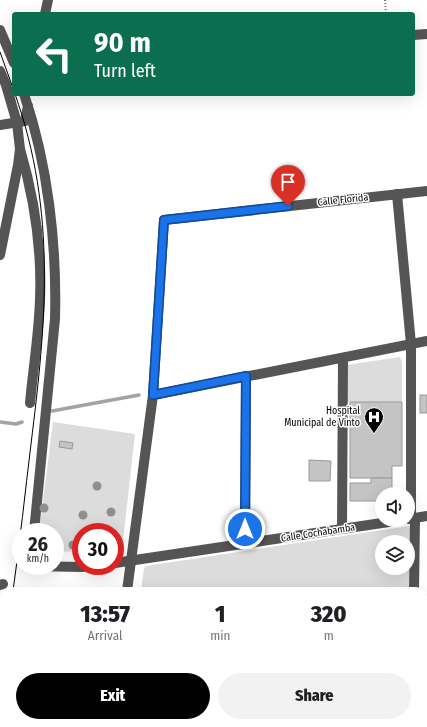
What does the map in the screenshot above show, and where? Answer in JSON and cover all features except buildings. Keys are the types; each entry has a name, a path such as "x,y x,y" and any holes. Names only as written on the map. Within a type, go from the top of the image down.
{"street":[{"path":"46,12 48,0"},
{"path":"0,30 12,58"},
{"path":"415,35 427,34"},
{"path":"0,71 6,85 17,123 20,149 30,183 39,245 40,300 30,403"},
{"path":"25,96 39,146 46,190 56,288 55,319 35,523"},
{"path":"0,125 25,121 30,96"},
{"path":"0,255 20,149"},
{"name":"Calle Florida","path":"153,395 164,220 427,191"},
{"path":"397,194 411,344 409,487"},
{"path":"128,587 153,395 246,376 343,359 427,341"},
{"path":"342,529 343,359"},
{"path":"245,544 246,376"},
{"name":"Calle Cochabamba","path":"415,518 427,516"},
{"name":"Calle Cochabamba","path":"124,561 375,524"},
{"path":"410,527 414,587"}],"path":[{"path":"385,0 386,12"}],"shaded area":[{"path":"400,357 402,362 402,402 347,402 347,365"},
{"path":"53,422 135,434 124,532 124,523 72,523 72,551 64,552 64,523 40,523"},
{"path":"402,527 410,527 411,529 411,535 375,535 375,575 410,575 410,587 142,587 144,568 146,566"}],"waterway":[{"path":"52,411 139,395"},
{"path":"0,422 16,424 22,422"}],"tram line":[{"path":"0,52 12,85"},
{"path":"14,587 41,355 44,311 42,225 37,181 28,138 16,96"}],"place":[{"name":"Hospital Municipal de Vinto","path":"374,434"}],"route":[{"path":"245,529 246,376 153,395 164,220 288,206"}]}
